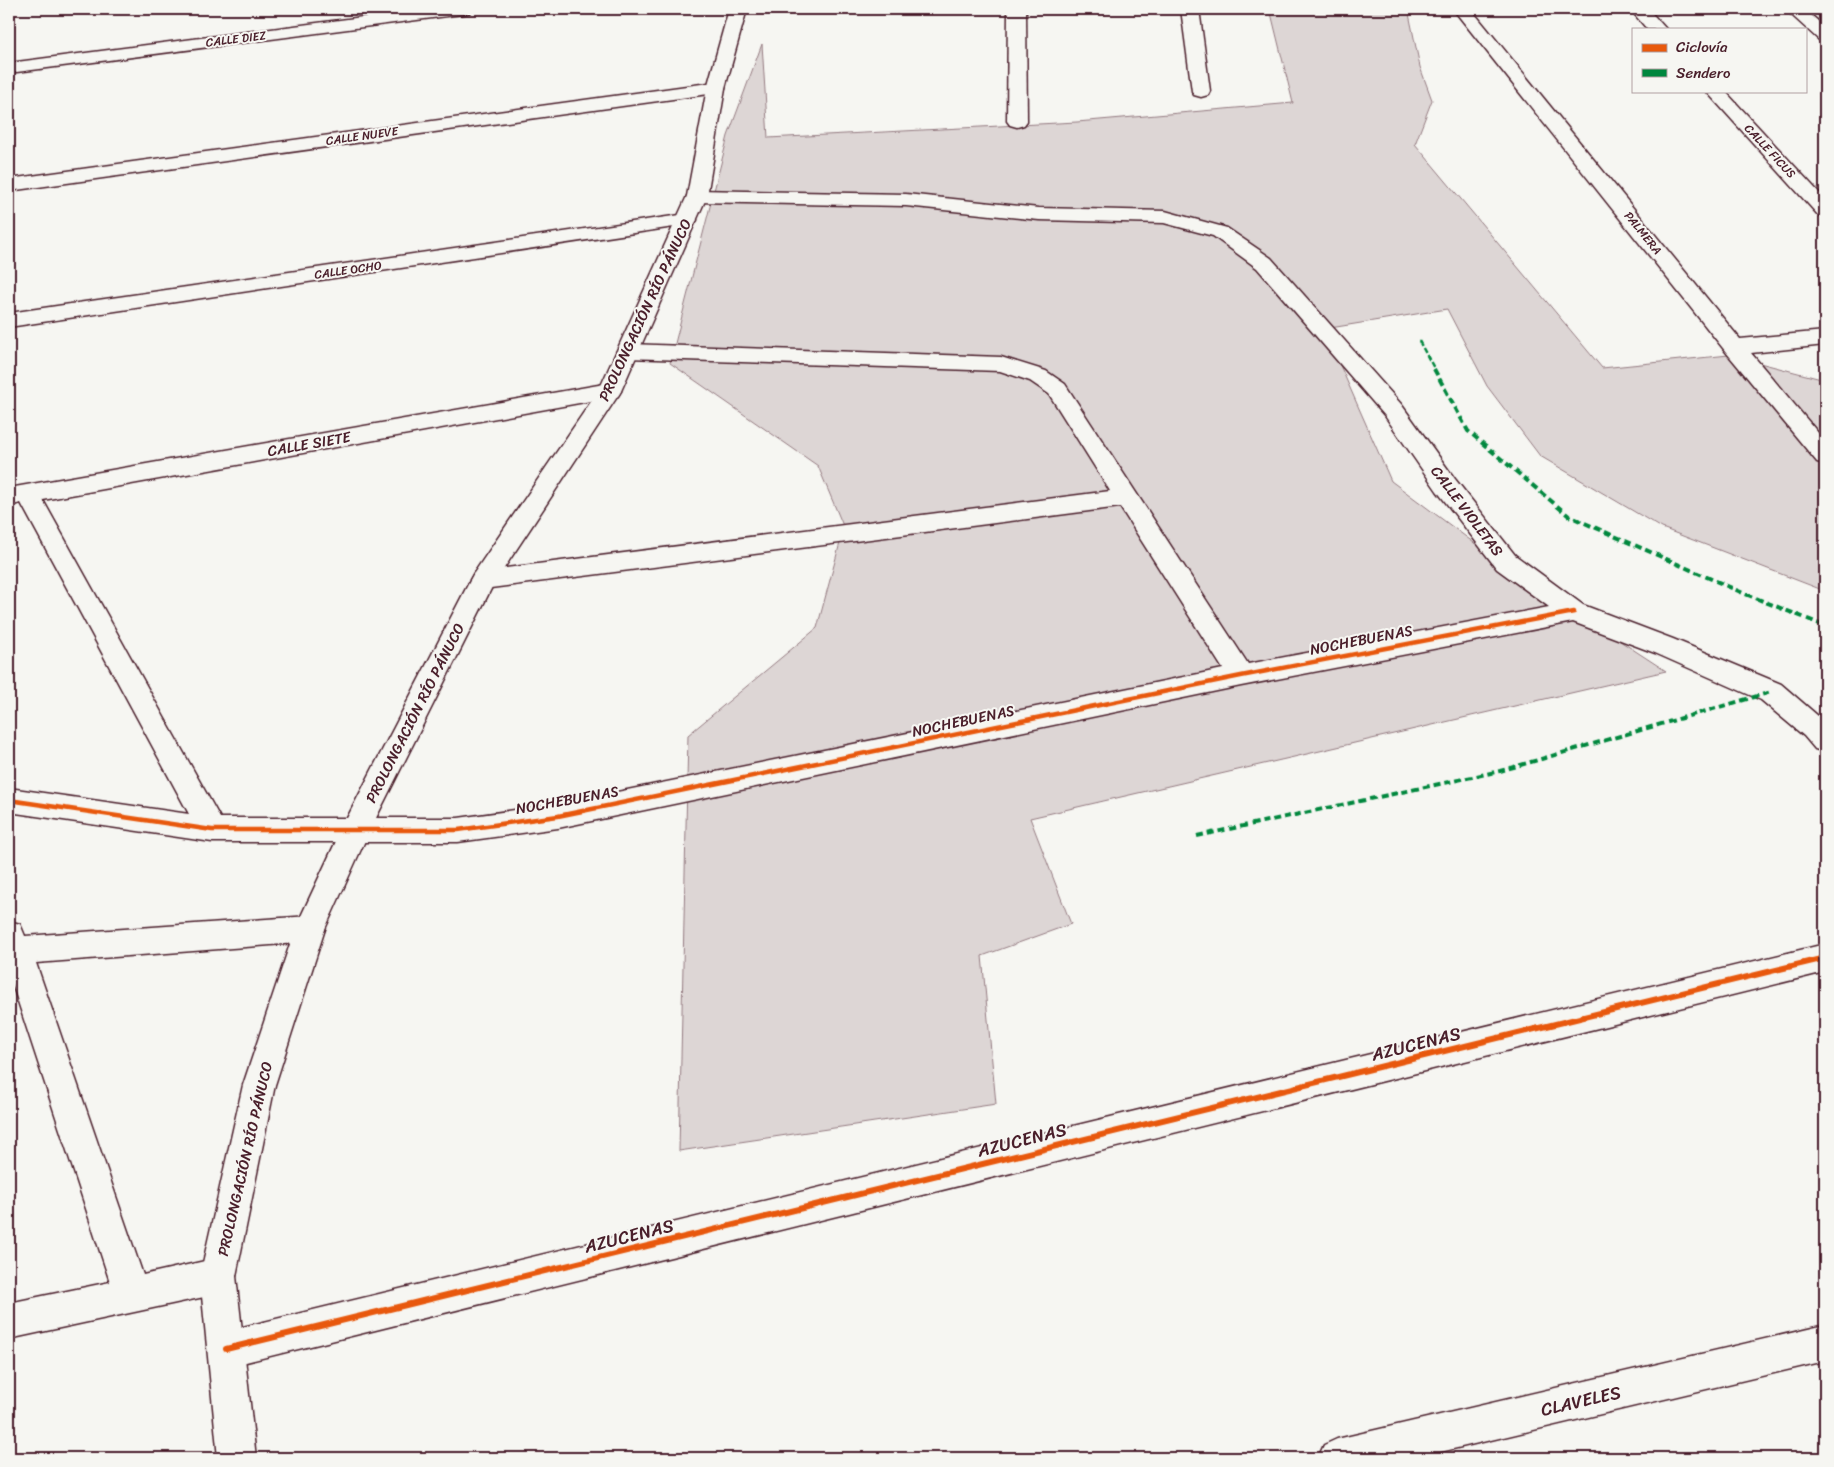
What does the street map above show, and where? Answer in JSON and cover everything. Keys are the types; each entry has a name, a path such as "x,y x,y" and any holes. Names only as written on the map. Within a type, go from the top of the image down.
{"street":[{"name":"CALLE DIEZ","path":"9,68 463,9"},
{"name":"PROLONGACIÓN RÍO PÁNUCO","path":"237,1458 218,1276 259,1085 310,929 355,831 483,580 610,391 692,208 716,88 738,9"},
{"path":"1016,121 1017,9"},
{"path":"1190,9 1201,90"},
{"name":"PALMERA","path":"1462,9 1734,347 1825,456"},
{"path":"1639,9 1656,28"},
{"path":"1794,9 1825,36"},
{"name":"CALLE NUEVE","path":"9,185 716,88"},
{"name":"CALLE FICUS","path":"1716,92 1825,210"},
{"name":"CALLE OCHO","path":"9,320 692,208 906,200 1038,214 1165,217 1220,232"},
{"name":"CALLE VIOLETAS","path":"1220,232 1264,263 1394,410 1446,485 1506,562 1574,612 1664,646 1771,692 1814,728 1825,741"},
{"path":"1734,347 1825,338"},
{"path":"628,351 1001,364 1038,376 1057,389 1241,676"},
{"name":"CALLE SIETE","path":"18,496 610,391"},
{"path":"18,496 212,830"},
{"path":"483,580 1126,498"},
{"name":"NOCHEBUENAS","path":"9,800 212,830 458,830 558,816 1241,676 1574,612"},
{"path":"132,1295 11,945 310,929"},
{"name":"AZUCENAS","path":"226,1349 1825,958"},
{"path":"9,1321 218,1276"},
{"name":"CLAVELES","path":"1337,1458 1825,1343"}],"shaded area":[{"path":"1270,9 1408,9 1420,67 1432,100 1415,144 1602,368 1729,355 1825,380 1825,591 1662,528 1540,456 1487,386 1447,309 1324,329 1391,481 1505,566 1666,671 1030,818 1071,924 982,956 996,1104 679,1151 688,735 817,628 844,528 818,466 670,363 728,136 762,44 768,138 1077,122 1293,103"}],"marked path":[{"path":"1419,341 1468,431 1569,516 1743,593 1825,626"},
{"path":"1197,836 1500,771 1771,692"}],"cycle path":[{"path":"9,800 212,830 458,830 558,816 1241,676 1574,612"},
{"path":"226,1349 1825,958"}]}
